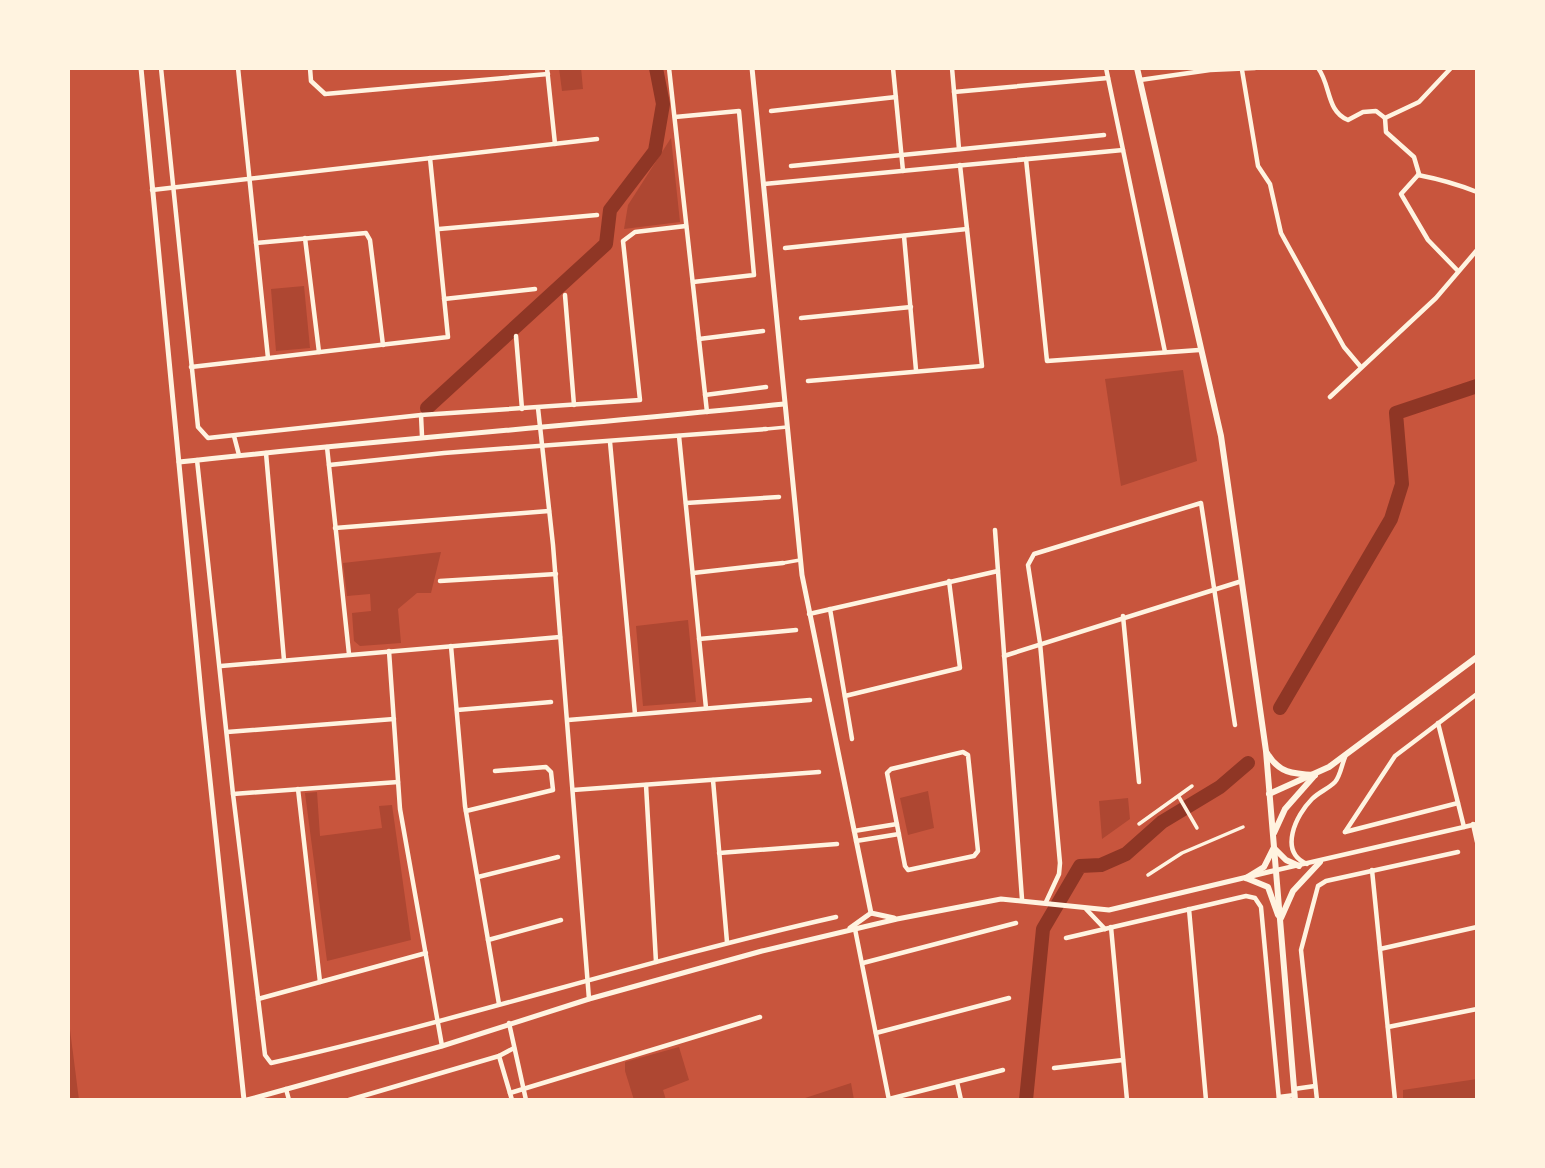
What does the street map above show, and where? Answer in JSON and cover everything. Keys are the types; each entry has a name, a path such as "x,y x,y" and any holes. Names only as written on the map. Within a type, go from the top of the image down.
{"main road":[{"path":"1137,68 1199,350 1221,436 1266,751 1295,1095"},
{"path":"1269,793 1315,775 1345,756 1477,657"},
{"path":"1266,751 1274,764 1285,772 1315,775"},
{"path":"1273,835 1285,809 1315,775"},
{"path":"1275,848 1286,860 1299,866"},
{"path":"1246,878 1264,867 1275,848"},
{"path":"1281,919 1293,891 1320,862"},
{"path":"1246,878 1268,887 1281,919"}],"street":[{"path":"141,68 179,463 246,1100 442,1046 589,999 897,919 984,901 1022,899 1083,909 1129,906 1475,824 1477,842"},
{"path":"161,68 198,426 208,438 421,415 640,400 623,241 635,232 687,226"},
{"path":"239,68 268,358"},
{"path":"310,68 311,81 326,94 548,71 555,144"},
{"path":"670,68 707,412"},
{"path":"752,68 800,560 871,913"},
{"path":"893,68 903,171"},
{"path":"952,68 959,149"},
{"path":"1106,68 1165,352"},
{"path":"1140,80 1210,70 1255,68"},
{"path":"1318,68 1325,78 1331,105 1342,117 1348,120 1363,112 1376,111 1385,118 1386,132 1414,157 1418,175"},
{"path":"1385,118 1419,102 1451,68"},
{"path":"1242,70 1258,166 1270,184 1280,233 1344,347 1360,366"},
{"path":"954,92 1108,78"},
{"path":"771,111 895,97"},
{"path":"675,117 739,111 754,275 692,282"},
{"path":"791,166 1104,135"},
{"path":"152,190 597,139"},
{"path":"764,184 1123,150"},
{"path":"191,367 448,337 430,158"},
{"path":"1026,159 1047,361 1199,350"},
{"path":"808,381 982,366 960,166"},
{"path":"1418,175 1439,179 1451,185 1460,183 1477,192"},
{"path":"1418,175 1401,194 1428,240 1458,271"},
{"path":"439,229 597,215"},
{"path":"785,248 967,229"},
{"path":"256,243 366,233 370,240 383,345"},
{"path":"904,236 916,370"},
{"path":"305,238 318,352"},
{"path":"1330,397 1360,366 1436,298 1477,250"},
{"path":"444,299 535,289"},
{"path":"565,295 574,405"},
{"path":"801,318 911,307"},
{"path":"699,339 762,331"},
{"path":"516,336 523,410"},
{"path":"705,395 766,387"},
{"path":"179,463 422,436 540,429 784,404"},
{"path":"538,408 556,574 589,999"},
{"path":"421,415 422,436"},
{"path":"328,465 444,453 542,448 787,427"},
{"path":"234,436 239,456"},
{"path":"679,436 706,708"},
{"path":"610,442 635,714"},
{"path":"327,446 349,654"},
{"path":"266,453 284,660"},
{"path":"197,460 258,999 265,1055 271,1063 438,1022 727,942 836,917"},
{"path":"686,503 779,497"},
{"path":"1049,903 1060,863 1040,643 1028,565 1034,554 1201,503 1235,725"},
{"path":"335,528 549,511"},
{"path":"995,530 1022,899"},
{"path":"693,573 800,560"},
{"path":"809,614 998,571"},
{"path":"440,581 556,574"},
{"path":"845,696 960,668 949,581"},
{"path":"1004,656 1123,616 1242,582"},
{"path":"830,609 852,739"},
{"path":"1123,616 1139,782"},
{"path":"699,639 796,630"},
{"path":"221,666 561,637"},
{"path":"451,646 466,811 499,1004"},
{"path":"389,651 398,782 442,1046"},
{"path":"1458,803 1345,832 1395,756 1477,694"},
{"path":"568,720 810,700"},
{"path":"457,710 551,702"},
{"path":"227,732 394,719"},
{"path":"1438,722 1464,827"},
{"path":"963,752 968,755 978,850 974,856 908,870 898,834 887,773 891,769 963,752"},
{"path":"1308,864 1294,855 1291,849 1296,825 1314,797 1338,780 1345,756"},
{"path":"466,811 553,790 551,772 546,767 495,771"},
{"path":"573,790 819,772"},
{"path":"713,780 727,942"},
{"path":"233,794 398,782"},
{"path":"646,785 656,962"},
{"path":"1139,824 1192,786"},
{"path":"298,789 320,982"},
{"path":"1180,797 1197,828"},
{"path":"854,831 897,824"},
{"path":"1148,875 1182,853 1243,827"},
{"path":"856,841 898,834"},
{"path":"719,853 837,844"},
{"path":"1317,1100 1301,950 1318,886 1326,881 1458,852"},
{"path":"478,877 558,857"},
{"path":"1372,870 1395,1100"},
{"path":"1066,938 1246,896 1255,898 1261,907 1279,1098 1295,1095 1315,1086"},
{"path":"1083,909 1108,928 1127,1100"},
{"path":"1189,909 1206,1100"},
{"path":"841,932 871,913 897,919"},
{"path":"488,940 561,920"},
{"path":"863,963 1016,923"},
{"path":"1380,949 1477,927"},
{"path":"855,929 889,1099 1003,1070"},
{"path":"258,999 426,953"},
{"path":"876,1033 1010,998"},
{"path":"1388,1027 1477,1009"},
{"path":"510,1093 760,1017"},
{"path":"509,1023 526,1100"},
{"path":"349,1100 499,1056 514,1048"},
{"path":"499,1056 512,1100"},
{"path":"1054,1068 1123,1060"},
{"path":"957,1082 961,1100"},
{"path":"286,1089 289,1100"}],"shaded area":[{"path":"559,68 581,68 583,89 562,91"},
{"path":"671,138 680,222 624,229 628,205"},
{"path":"304,286 310,348 276,351 271,289"},
{"path":"1183,370 1197,461 1121,486 1105,379"},
{"path":"441,552 431,593 417,593 398,609 401,643 360,646 354,641 352,613 371,611 370,594 347,596 343,563"},
{"path":"688,620 696,702 643,706 636,626"},
{"path":"928,791 934,828 908,835 900,798"},
{"path":"317,792 320,836 382,828 379,806 392,805 411,940 327,961 305,793"},
{"path":"1128,798 1130,819 1102,839 1099,801"},
{"path":"68,1014 79,1100 68,1100"},
{"path":"679,1047 689,1080 663,1090 666,1100 634,1100 625,1062"},
{"path":"1477,1079 1477,1100 1403,1100 1403,1090"},
{"path":"851,1083 854,1100 799,1100"}],"waterway":[{"path":"427,408 606,244 610,210 655,151 663,104 656,68"},
{"path":"1280,708 1391,519 1402,484 1396,413 1477,386"},
{"path":"1026,1100 1043,929 1080,866 1101,865 1126,854 1162,822 1220,787 1248,763"}]}
